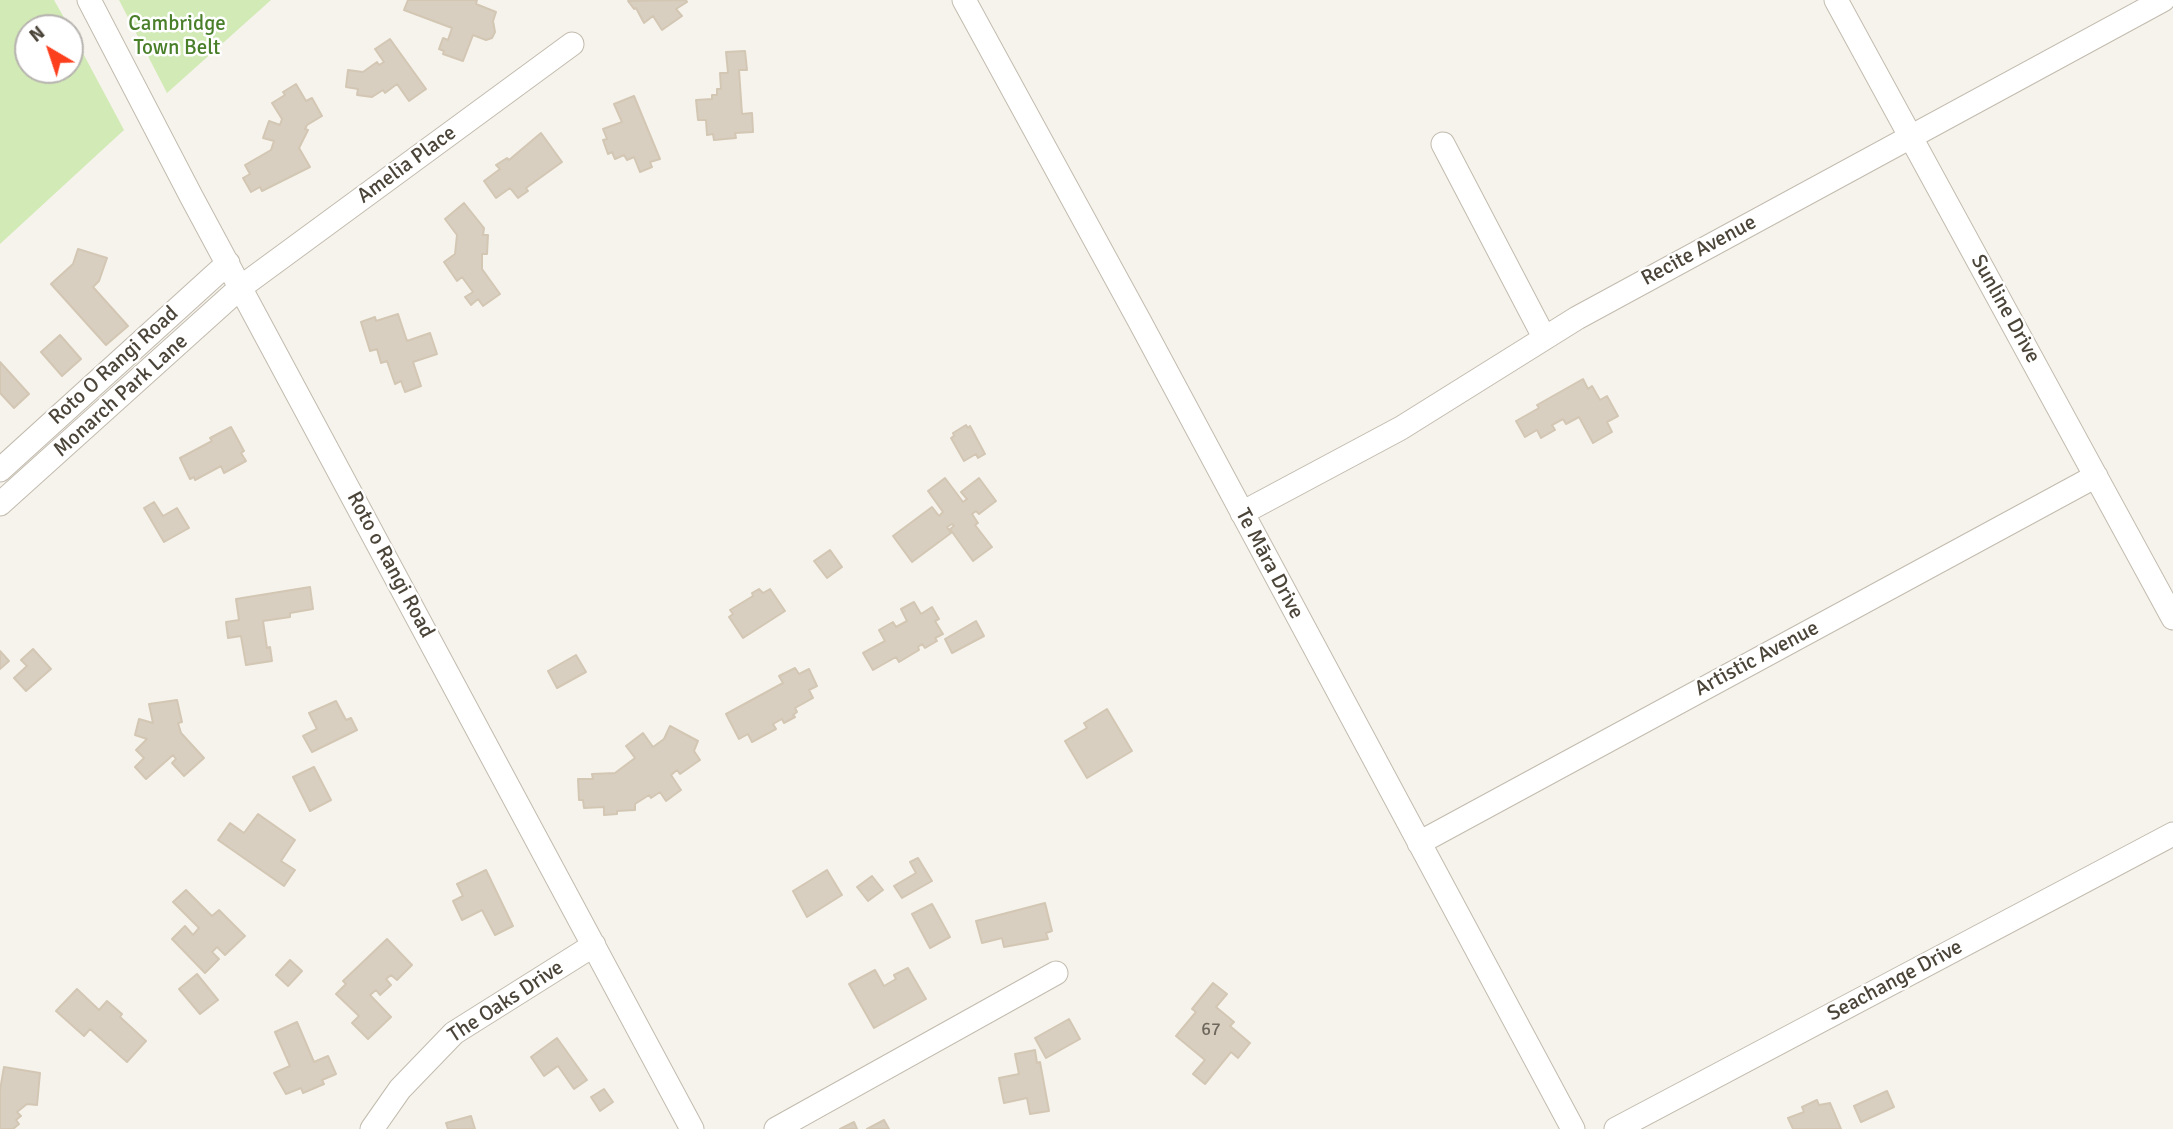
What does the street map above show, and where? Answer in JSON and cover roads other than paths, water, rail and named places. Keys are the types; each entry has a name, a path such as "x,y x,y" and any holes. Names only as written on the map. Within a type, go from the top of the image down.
{"street":[{"name":"Roto o Rangi Road","path":"89,0 692,1129"},
{"name":"Te Māra Drive","path":"964,0 1573,1129"},
{"name":"Sunline Drive","path":"1836,0 2173,618"},
{"name":"Recite Avenue","path":"1242,513 1401,428 1544,337 2163,0"},
{"name":"Amelia Place","path":"241,287 572,44"},
{"path":"1443,144 1544,337"},
{"name":"Roto O Rangi Road","path":"0,470 228,262"},
{"name":"Monarch Park Lane","path":"0,505 241,287"},
{"name":"Artistic Avenue","path":"1419,843 2096,476"},
{"name":"Seachange Drive","path":"1616,1129 2173,834"},
{"name":"The Oaks Drive","path":"372,1129 400,1089 454,1033 594,946"},
{"path":"776,1129 1056,973"}],"park label":[{"name":"Cambridge Town Belt","path":"177,36"}]}
